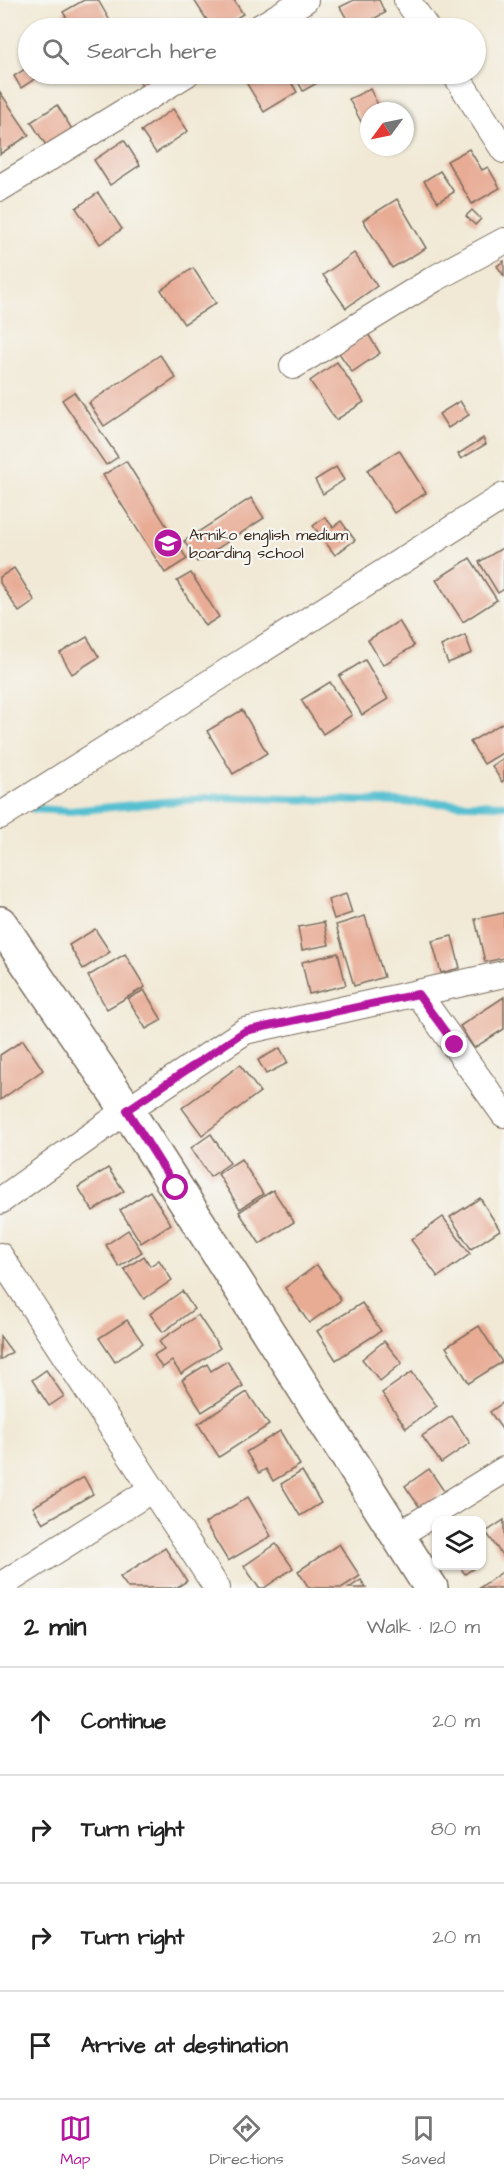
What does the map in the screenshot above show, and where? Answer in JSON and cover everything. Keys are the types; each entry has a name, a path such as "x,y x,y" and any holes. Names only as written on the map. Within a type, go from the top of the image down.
{"street":[{"path":"275,18 305,0"},
{"path":"407,0 419,18"},
{"path":"0,188 170,84"},
{"path":"461,84 504,150"},
{"path":"294,366 434,279 504,241"},
{"path":"0,816 504,496"},
{"path":"0,923 127,1110 431,1588"},
{"path":"0,1201 127,1110 245,1031 504,974"},
{"path":"418,994 504,1114"},
{"path":"0,1256 217,1588"},
{"path":"397,1536 504,1470"},
{"path":"0,1586 151,1490"}],"building":[{"path":"84,0 98,0 108,18 67,18 63,12"},
{"path":"194,0 234,0 243,14 236,18 206,18"},
{"path":"354,0 379,0 385,13 375,18 346,18 340,7"},
{"path":"247,84 292,84 297,92 264,112"},
{"path":"299,84 315,84 303,91"},
{"path":"370,89 376,102 360,102 360,120 349,99"},
{"path":"0,92 29,135 0,154"},
{"path":"57,105 75,134 49,150 31,122"},
{"path":"173,109 188,131 156,153 141,131"},
{"path":"124,140 140,165 110,185 94,160"},
{"path":"469,149 482,170 488,167 500,188 472,204 447,161"},
{"path":"440,171 454,192 438,202 424,181"},
{"path":"98,193 122,229 100,244 76,208"},
{"path":"397,199 426,248 392,268 363,220"},
{"path":"472,210 481,219 475,225 466,216"},
{"path":"354,253 377,286 346,308 323,275"},
{"path":"504,261 504,276 497,266"},
{"path":"193,268 216,303 184,324 161,290"},
{"path":"368,334 380,353 352,372 339,353"},
{"path":"160,355 176,378 104,426 89,403"},
{"path":"337,362 364,402 336,420 310,381"},
{"path":"74,392 118,457 106,465 62,400"},
{"path":"460,401 469,415 448,428 439,414"},
{"path":"483,438 486,444 461,459 458,454"},
{"path":"399,450 426,493 394,513 367,470"},
{"path":"126,461 187,559 165,573 103,475"},
{"path":"336,467 344,480 323,494 315,480"},
{"path":"251,498 264,518 197,562 184,541"},
{"path":"325,517 333,527 341,521 355,540 335,555 313,526"},
{"path":"504,547 504,589 498,593 479,562"},
{"path":"470,558 497,600 463,622 436,580"},
{"path":"14,568 35,601 19,612 0,583 0,577"},
{"path":"191,573 219,617 205,626 177,581"},
{"path":"399,621 414,646 383,665 368,640"},
{"path":"465,635 472,653 448,663 441,646"},
{"path":"87,637 99,657 72,674 60,653"},
{"path":"365,660 388,699 362,715 339,676"},
{"path":"330,682 352,715 323,734 301,700"},
{"path":"242,710 267,753 233,774 207,731"},
{"path":"504,722 504,752 484,764 470,742"},
{"path":"504,758 504,780 502,782 492,766"},
{"path":"346,894 352,913 334,919 328,900"},
{"path":"504,913 504,958 485,962 475,919"},
{"path":"365,916 384,977 354,986 336,925"},
{"path":"324,922 329,945 302,950 298,927"},
{"path":"95,929 110,952 83,969 69,945"},
{"path":"452,936 460,968 441,973 432,941"},
{"path":"338,953 346,985 309,994 302,962"},
{"path":"125,954 145,987 107,1009 88,976"},
{"path":"144,990 162,1020 146,1029 128,999"},
{"path":"504,997 504,1029 474,1048 460,1026"},
{"path":"23,1040 43,1070 0,1100 0,1055"},
{"path":"280,1048 288,1063 266,1074 258,1060"},
{"path":"240,1065 260,1092 202,1135 182,1108"},
{"path":"211,1134 230,1163 210,1177 191,1148"},
{"path":"241,1159 263,1194 240,1209 218,1174"},
{"path":"108,1168 124,1191 93,1211 78,1187"},
{"path":"273,1190 294,1222 260,1244 239,1212"},
{"path":"150,1191 171,1224 141,1243 120,1210"},
{"path":"480,1198 500,1230 471,1249 450,1217"},
{"path":"443,1217 470,1254 438,1277 411,1240"},
{"path":"128,1230 142,1252 119,1267 106,1245"},
{"path":"144,1256 150,1266 159,1260 172,1280 144,1299 124,1269"},
{"path":"317,1265 341,1300 309,1323 285,1288"},
{"path":"182,1291 194,1309 163,1332 150,1314"},
{"path":"362,1303 381,1331 336,1360 317,1331"},
{"path":"198,1315 220,1348 181,1374 172,1361 162,1368 154,1355 164,1349 159,1341"},
{"path":"127,1320 143,1343 115,1362 99,1338"},
{"path":"479,1326 502,1362 469,1383 446,1347"},
{"path":"0,1336 12,1352 0,1360"},
{"path":"384,1341 402,1363 380,1381 362,1359"},
{"path":"227,1361 243,1386 202,1412 182,1380 207,1364 211,1371"},
{"path":"46,1370 64,1396 49,1406 32,1380"},
{"path":"412,1372 437,1406 406,1428 382,1393"},
{"path":"247,1392 269,1425 219,1457 198,1424"},
{"path":"504,1402 504,1432 490,1412"},
{"path":"452,1416 470,1443 441,1463 422,1436"},
{"path":"280,1431 300,1465 273,1481 266,1469 259,1473 246,1452"},
{"path":"429,1469 444,1491 420,1508 405,1486"},
{"path":"302,1471 321,1503 300,1516 281,1484"},
{"path":"84,1477 93,1494 43,1523 33,1507"},
{"path":"248,1497 271,1536 228,1561 205,1523"},
{"path":"504,1520 504,1558 486,1532"},
{"path":"276,1544 293,1568 264,1588 259,1588 244,1566"},
{"path":"339,1544 360,1576 341,1588 309,1588 298,1571"},
{"path":"165,1548 187,1581 176,1588 128,1588 120,1577"},
{"path":"504,1571 504,1588 479,1588"},
{"path":"361,1580 366,1588 349,1588"}],"waterway":[{"path":"34,809 70,811 218,797 504,805"}],"place":[{"name":"Arniko english medium boarding school","path":"168,543"}],"route":[{"path":"176,1188 127,1110 245,1031 418,994 455,1045"}]}
